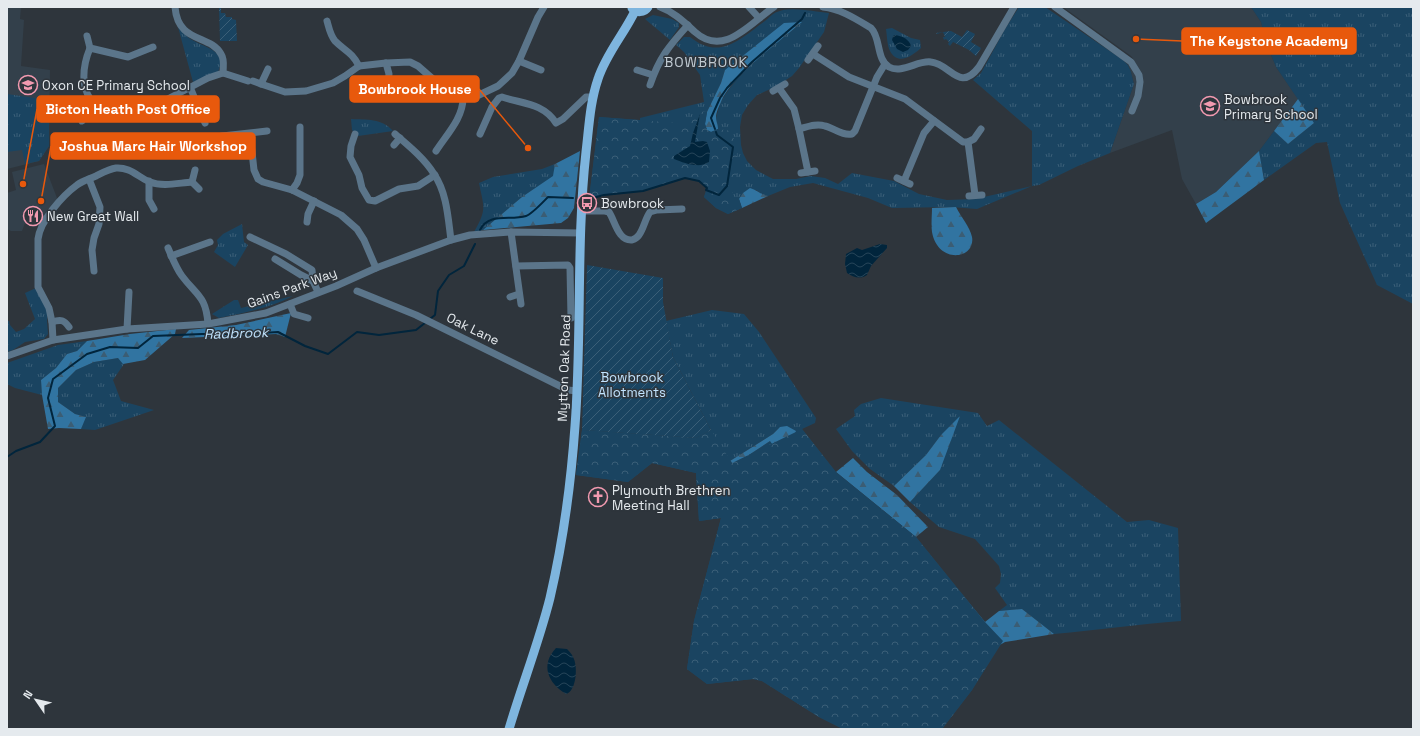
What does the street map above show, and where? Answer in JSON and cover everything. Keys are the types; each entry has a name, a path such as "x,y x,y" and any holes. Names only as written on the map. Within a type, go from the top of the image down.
{"main road":[{"name":"Mytton Oak Road","path":"509,729 550,599 561,546 573,448 577,391 584,172 593,97 600,74 633,9 643,11 648,7"}],"street":[{"path":"175,7 176,14 181,25 187,32 212,45 222,55 224,61 223,73"},
{"path":"87,36 90,48 85,62 83,77 85,88 93,102 99,108 108,113 117,115 128,116 139,114 208,78 223,73 286,92 306,91 333,83 358,66 386,62 410,62 418,66 445,90 463,98 479,96 498,86 511,74 519,62 544,7"},
{"path":"660,7 672,12 702,38 708,41 725,41 733,38 774,7"},
{"path":"749,7 759,18"},
{"path":"823,7 845,13 871,28 875,32 885,64 889,67 899,69 931,62 938,64 957,77 968,77 973,75 1014,7"},
{"path":"1055,7 1131,62 1139,75 1140,82 1138,96 1132,111"},
{"path":"327,20 327,35 335,40 354,58 358,66"},
{"path":"650,85 662,55 688,25"},
{"path":"808,60 818,46"},
{"path":"90,48 128,57 153,47"},
{"path":"813,54 849,77 905,99 964,142 974,139 982,129"},
{"path":"410,62 413,55"},
{"path":"386,62 389,74 388,84"},
{"path":"519,62 541,70"},
{"path":"799,129 820,125 826,126 843,134 852,134 855,131 877,77 885,64"},
{"path":"261,84 268,69"},
{"path":"637,70 653,75"},
{"path":"190,87 206,122"},
{"path":"779,88 794,109 808,172"},
{"path":"480,134 492,107 499,98 502,97 542,109 552,117 556,123 562,120 586,97 593,97"},
{"path":"436,151 438,141 456,121 461,112 463,98"},
{"path":"55,109 80,110 93,102"},
{"path":"80,110 82,121"},
{"path":"903,181 924,133 934,121"},
{"path":"292,190 300,175 300,127"},
{"path":"222,136 267,131"},
{"path":"250,134 254,170 258,179 263,182 292,190 341,215 357,229 364,240 376,268"},
{"path":"355,134 351,146 350,157 359,175 362,188 369,200 375,201 399,189 418,186 435,175"},
{"path":"394,145 397,136 428,165 435,175 445,202 451,240"},
{"path":"968,142 975,195"},
{"path":"53,340 52,322 49,308 38,286 39,232 43,223 68,192 82,182 107,170 117,168 135,172 149,181 164,185 192,182"},
{"path":"192,182 195,170"},
{"path":"89,179 100,206 99,224 93,244 94,271"},
{"path":"149,181 149,200 154,209"},
{"path":"192,182 199,189"},
{"path":"307,222 304,213 314,201"},
{"path":"582,210 609,212 621,235 630,240 635,239 640,235 650,212 657,210 682,209"},
{"path":"511,232 521,304"},
{"name":"Gains Park Way","path":"7,356 53,340 127,329 208,324 266,313 348,281 376,268 451,240 470,235 511,232 581,232"},
{"path":"250,237 286,254 312,270 313,281 318,292"},
{"path":"171,256 210,242"},
{"path":"168,248 182,276 201,296 207,312 208,324"},
{"path":"275,259 313,281"},
{"path":"93,262 101,261"},
{"path":"516,266 568,265 570,268 571,318"},
{"name":"Oak Lane","path":"357,291 428,321 568,390 577,391"},
{"path":"127,329 124,305 129,292"},
{"path":"510,297 519,294"},
{"path":"290,304 294,314 308,318"},
{"path":"52,322 61,320 65,321 69,327"}],"shaded area":[{"name":"Oxon CE Primary School","path":"7,7 21,7 20,19 24,20 21,66 50,70 49,146 39,161 7,169"},
{"name":"Bowbrook Primary School","path":"1063,7 1251,7 1261,22 1267,45 1276,67 1298,99 1259,151 1216,192 1196,204 1182,179 1172,130 1110,153 1134,84 1128,65 1134,60 1131,56"},
{"path":"44,164 57,198 56,204 40,225 34,227 25,223 22,231 11,231 7,229 7,193 16,190 12,172"}],"green space":[{"path":"1019,7 1045,7 1123,60 1128,65 1134,84 1110,153 1078,166 1039,185 1032,186 1032,131 973,80 981,73"},
{"path":"1251,7 1413,7 1413,304 1377,285 1340,203 1327,142 1316,143 1264,180 1259,151 1274,131 1288,144 1314,123 1276,67 1267,45 1261,22"},
{"path":"219,8 221,8 221,13 225,13 226,17 232,17 232,19 236,20 237,41 220,41"},
{"path":"796,9 829,13 824,32 792,76 775,87 757,95 742,115 740,127 741,145 747,161 756,170 773,179 796,179 811,176 825,178 838,184 852,173 894,181 919,194 947,200 975,199 1032,186 977,209 951,207 892,208 868,198 813,183 790,187 768,196 763,195 756,190 739,199 742,208 728,214 716,208 704,197 707,188 699,181 685,178 643,191 604,195 589,199 599,117 640,120 640,118 704,102 700,75 684,52 676,45 684,37 690,37 701,44 711,47 729,45 747,34 772,14 783,10","holes":["801,23 747,68 729,89 722,100 716,118 707,112 721,83 725,70"]},
{"path":"653,15 672,19 679,23 679,27 670,40 645,19"},
{"path":"802,22 745,71 726,92 716,114 718,129 711,132 707,130 705,124 707,112 721,83 725,70 784,23"},
{"path":"178,27 189,38 217,54 220,58 218,72 193,82"},
{"path":"892,28 911,38 920,40 921,48 905,58 901,59 893,56 888,46 886,29"},
{"path":"967,30 975,34 971,42 981,48 976,56 969,50 953,42 950,46 946,39 944,40 943,37 945,37 943,32 951,31 962,37"},
{"path":"7,94 49,100 49,146 39,161 25,164 22,150 7,152"},
{"path":"1298,99 1314,123 1288,144 1274,131"},
{"path":"695,112 707,112 705,124 707,130 711,132 718,129 731,131 737,148 736,190 729,195 731,198 739,199 742,208 728,214 716,208 704,197 707,188 699,181 685,178 643,191 604,195 589,199 599,117 690,124"},
{"path":"351,119 379,122 389,127 393,131 358,136 352,130"},
{"path":"580,151 574,208 568,218 561,223 483,230 522,197 553,176 555,164"},
{"path":"1259,151 1264,180 1206,223 1196,204 1216,192"},
{"path":"555,164 554,176 522,197 483,230 474,232 483,213 483,203 479,183 493,177 542,169"},
{"path":"750,188 768,196 742,208 739,199 743,193"},
{"path":"956,207 971,233 972,244 963,254 956,255 948,254 941,250 936,243 932,232 932,208"},
{"path":"242,224 244,242 248,245 235,267 214,252 218,245 217,240 223,234"},
{"name":"Bowbrook Allotments","path":"587,265 663,278 663,302 673,357 711,430 696,438 582,430"},
{"path":"36,288 48,310 48,334 44,339 25,342 7,352 7,321 9,321 10,325 16,332 24,329 35,319 25,293"},
{"path":"293,296 257,310 219,318 212,314 234,300 238,300 241,308"},
{"path":"712,310 744,314 759,332 816,418 815,423 802,429 856,498 878,507 916,537 965,598 970,607 974,628 995,652 972,690 942,729 843,729 819,717 762,681 753,679 707,684 687,669 694,621 721,518 699,521 696,473 652,463 628,482 576,475 582,430 696,438 711,430 673,357 666,321","holes":["780,427 770,441 732,466 730,461 773,434"]},
{"path":"291,313 285,337 276,334 182,338 189,330 236,325"},
{"path":"176,329 175,334 145,360 123,364 118,358 94,362 76,370 58,388 58,402 75,414 86,417 81,429 48,429 41,380 56,368 67,354 77,351 87,341"},
{"path":"87,341 77,351 67,354 56,368 41,380 42,395 15,388 7,384 7,363 58,345"},
{"path":"118,358 124,364 113,380 121,401 154,410 95,430 81,429 85,417 75,414 58,402 58,388 76,370 94,362"},
{"path":"881,398 978,413 987,426 999,420 1127,522 1149,520 1178,528 1181,621 1054,634 1022,609 999,611 1007,605 995,588 1000,583 1001,574 999,566 975,539 939,527 910,502 940,470 941,435 926,455 894,486 870,469 852,451 836,429 855,416 854,410 861,404"},
{"path":"960,416 940,470 910,502 894,486 926,455 941,435"},
{"path":"787,426 796,431 794,436 778,452 770,441 732,466 730,461 773,434 780,427"},
{"path":"802,429 836,472 916,537 985,622 1003,641 972,690 942,729 843,729 819,717 762,681 753,679 707,684 687,669 694,621 721,518 699,521 696,473 652,463 628,482 576,475 582,430 696,438 711,430 732,463"},
{"path":"853,458 867,472 897,495 928,527 916,537 836,472"},
{"path":"965,598 985,622 999,611 1022,609 1054,634 1005,642 998,646 995,652 974,628"}],"water":[{"path":"893,36 903,37 909,41 911,46 908,50 903,52 897,49 892,40"},
{"path":"700,114 695,142 707,142 710,151 709,162 696,165 687,164 674,159 674,156 690,146"},
{"path":"880,244 887,245 887,248 871,266 867,275 864,277 857,277 847,273 845,264 846,254 857,248 862,250"},
{"path":"556,648 567,649 575,661 576,677 570,692 566,694 555,685 548,673 548,661"}],"waterway":[{"name":"Radbrook","path":"715,129 711,118 720,98 727,88 752,62 802,19 805,13"},
{"name":"Radbrook","path":"589,199 604,195 643,191 685,178 699,181 707,188 706,190 719,195 727,186 733,147 717,135 716,132"},
{"name":"Radbrook","path":"480,230 484,224 494,219 526,216 548,197 573,198"},
{"name":"Radbrook","path":"7,457 16,451 40,442 55,426 48,398 53,379 87,354 110,347 138,348 153,336 278,332 305,346 328,354 357,332 379,335 416,330 435,315 438,291 449,275 464,266 475,244"}],"place":[{"name":"The Keystone Academy","path":"1136,39"},
{"name":"Oxon CE Primary School","path":"28,85"},
{"name":"Bowbrook Primary School","path":"1210,106"},
{"name":"Bowbrook House","path":"528,148"},
{"name":"Bicton Heath Post Office","path":"23,184"},
{"name":"Joshua Marc Hair Workshop","path":"41,201"},
{"name":"Bowbrook","path":"587,203"},
{"name":"New Great Wall","path":"33,216"},
{"name":"Plymouth Brethren Meeting Hall","path":"598,497"}],"district":[{"name":"BOWBROOK","path":"706,62"}]}
